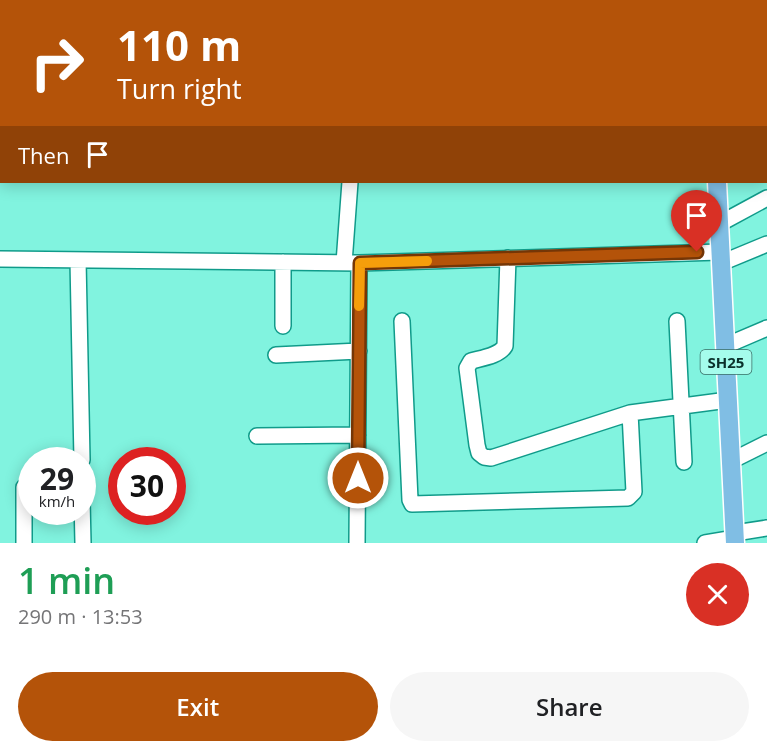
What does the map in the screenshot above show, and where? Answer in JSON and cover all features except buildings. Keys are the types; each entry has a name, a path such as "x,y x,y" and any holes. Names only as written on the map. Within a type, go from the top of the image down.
{"main road":[{"name":"SH25","path":"717,183 735,538"}],"street":[{"path":"350,183 352,263 359,351 357,543"},
{"path":"719,224 767,198"},
{"path":"0,259 352,263 508,258 721,257 767,244"},
{"path":"508,258 505,346 502,351 471,361 467,368 479,453 484,457 491,458 630,413 728,400"},
{"path":"78,260 82,447"},
{"path":"283,262 283,327"},
{"path":"402,321 412,504 628,498 634,492 630,413"},
{"path":"677,321 684,462"},
{"path":"725,346 767,328"},
{"path":"276,355 359,351"},
{"path":"257,436 358,435"},
{"path":"731,462 767,442"},
{"path":"24,525 24,543"},
{"path":"83,525 83,543"},
{"path":"705,543 735,538 767,528"}],"slow traffic":[{"path":"359,306 360,263 427,261"}],"route":[{"path":"358,478 360,263 697,252"}]}
